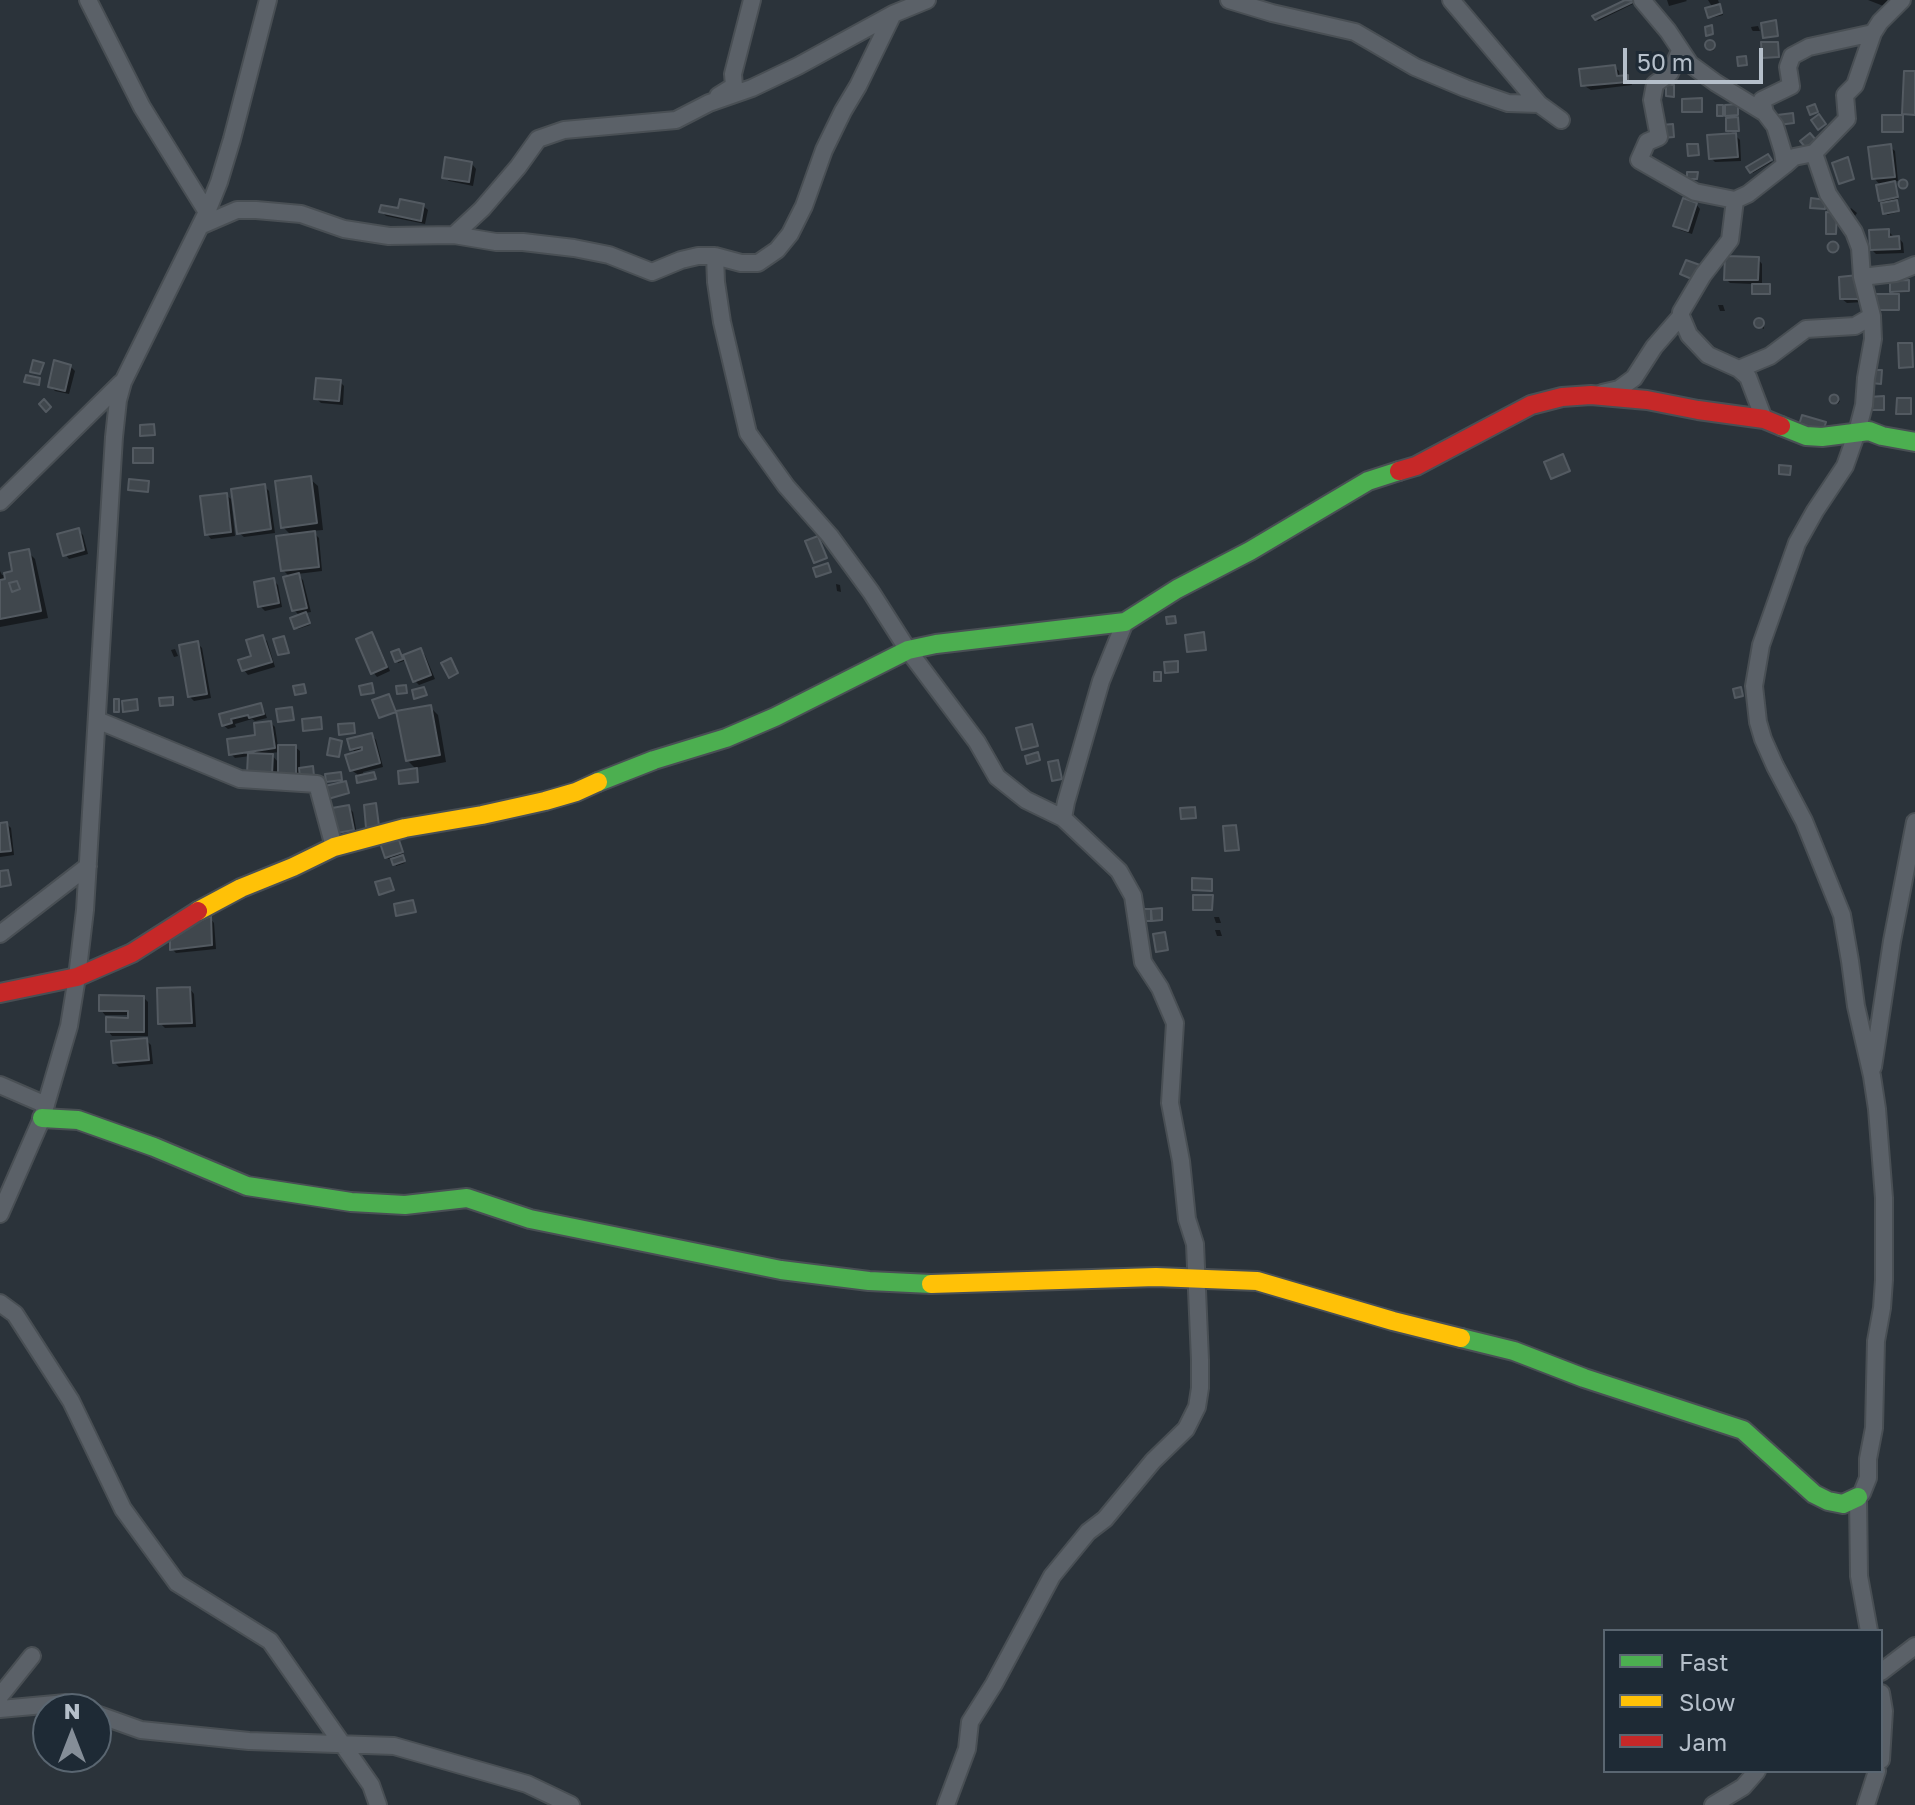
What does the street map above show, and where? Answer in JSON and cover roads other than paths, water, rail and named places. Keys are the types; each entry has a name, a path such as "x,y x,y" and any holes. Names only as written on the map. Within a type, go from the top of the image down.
{"street":[{"path":"88,0 203,219"},
{"path":"0,1214 44,1111 69,1026 77,977 85,910 118,400 123,382 203,219 232,139 268,0"},
{"path":"454,235 482,209 538,139 564,130 676,120 734,86 733,74 752,0"},
{"path":"709,103 752,88 893,14 927,0"},
{"path":"1229,0 1355,32 1415,67 1465,88 1508,103 1539,104"},
{"path":"1451,0 1539,104 1561,120"},
{"path":"1642,0 1690,64 1765,113 1775,126 1785,165"},
{"path":"1680,51 1670,73 1655,84 1652,100 1659,137 1647,142 1639,160 1695,192 1735,200 1748,194 1794,157 1814,153 1847,119 1845,95 1855,85 1873,33 1902,0"},
{"path":"203,219 237,210 301,214 344,229 389,236 454,235 598,253 652,272 698,256 758,263 777,250 790,234 804,206 824,150 893,14"},
{"path":"1765,113 1762,100 1791,86 1788,67 1792,56 1809,47 1873,33"},
{"path":"1814,153 1828,194 1854,232 1860,248 1873,339 1857,432 1845,466 1797,543 1761,645 1754,686 1763,739 1804,821 1842,915 1856,1006 1872,1076 1882,1165 1884,1280 1876,1341 1874,1428 1868,1478 1858,1497 1859,1576 1869,1629"},
{"path":"0,993 77,977 132,953 196,912 241,888 334,847 405,828 507,809 576,792 640,765 726,738 775,717 908,650 1125,622 1177,589 1250,551 1368,481 1416,466 1531,405 1619,389 1634,378 1654,347 1681,316 1703,275 1730,240 1735,200"},
{"path":"715,256 722,322 748,433 871,592 908,650 977,742 997,777 1026,800 1063,818 1119,871 1133,896 1143,962 1160,988 1175,1023 1170,1103 1181,1161 1187,1219 1195,1244 1200,1360 1197,1407 1186,1429 1153,1461 1105,1519 1088,1532 1052,1576 970,1722 967,1749 946,1805"},
{"path":"1862,277 1896,273 1915,265"},
{"path":"1681,316 1689,335 1708,355 1739,369 1748,377 1764,419"},
{"path":"1739,369 1770,356 1806,329 1855,326 1872,316"},
{"path":"0,502 123,382"},
{"path":"1591,395 1647,400 1764,419 1806,436 1869,431 1915,442"},
{"path":"1063,818 1101,681 1125,622"},
{"path":"97,720 240,779 317,784 334,847"},
{"path":"1872,1076 1892,941 1915,822"},
{"path":"0,934 88,866"},
{"path":"0,1085 44,1111 154,1147 247,1186 351,1202 405,1205 467,1198 530,1219 781,1270 869,1281 934,1284 1156,1277 1257,1281 1393,1321 1514,1351 1584,1378 1743,1430 1814,1494 1843,1504 1858,1497"},
{"path":"0,1303 15,1314 71,1401 123,1509 177,1583 270,1641 371,1785 378,1805"},
{"path":"1883,1670 1915,1646"},
{"path":"0,1696 32,1656"},
{"path":"1883,1705 1883,1755"},
{"path":"0,1709 32,1706"},
{"path":"112,1720 141,1730 249,1741 394,1746 527,1784 571,1805"},
{"path":"1713,1805 1743,1787 1755,1773"},
{"path":"1866,1805 1876,1773"}]}
